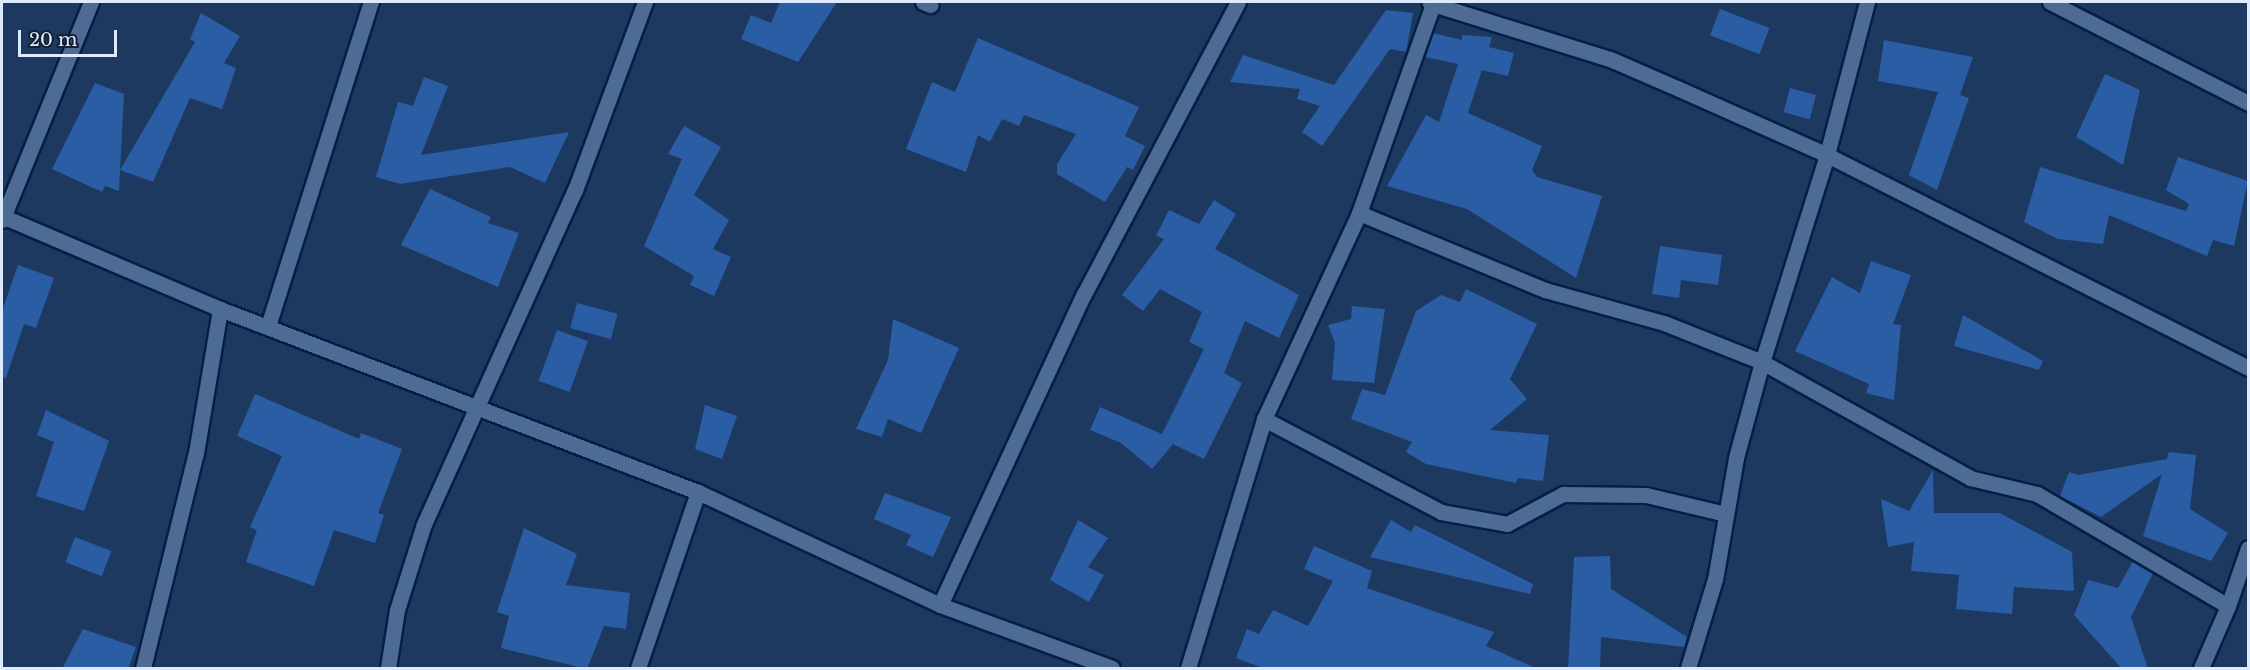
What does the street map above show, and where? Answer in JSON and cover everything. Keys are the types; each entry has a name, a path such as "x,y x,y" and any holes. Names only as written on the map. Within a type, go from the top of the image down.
{"street":[{"path":"91,2 2,218 220,309 698,492 940,605 1112,669"},
{"path":"268,326 371,2"},
{"path":"388,669 397,610 424,524 474,408 575,190 645,2"},
{"path":"940,605 1084,294 1238,2"},
{"path":"1688,669 1715,579 1726,514 1762,362 1827,155 1867,2"},
{"path":"2050,2 2248,103"},
{"path":"1188,669 1264,419 1359,213 1431,3 1610,59 1827,155 2248,368"},
{"path":"1359,213 1545,290 1664,323 1762,362 1970,478 2037,494 2228,606"},
{"path":"143,669 196,453 220,309"},
{"path":"1264,419 1441,512 1507,524 1563,494 1646,495 1726,514"},
{"path":"638,669 698,492"},
{"path":"2200,669 2228,606 2248,548"}],"building":[{"path":"780,2 837,2 798,62 741,39 751,15 771,23"},
{"path":"1720,9 1769,28 1759,54 1710,35"},
{"path":"1386,10 1413,13 1406,52 1390,49 1322,146 1302,132 1320,106 1297,99 1300,89 1230,82 1243,55 1334,85"},
{"path":"201,13 240,36 224,63 236,68 222,109 190,98 153,182 120,170 195,42 190,39"},
{"path":"1433,33 1462,40 1462,35 1492,37 1489,47 1514,53 1508,76 1482,70 1468,113 1542,146 1532,170 1537,177 1602,196 1576,278 1467,209 1387,186 1426,115 1439,122 1458,64 1425,57"},
{"path":"978,38 1139,107 1125,136 1145,146 1133,170 1127,167 1105,202 1057,174 1057,164 1076,134 1024,115 1019,126 1002,119 990,142 978,135 966,172 906,149 932,82 955,92"},
{"path":"1884,40 1973,57 1960,95 1969,98 1937,190 1909,175 1938,92 1878,81"},
{"path":"2105,74 2140,90 2123,165 2076,137"},
{"path":"424,77 448,86 421,155 569,132 545,183 510,167 400,184 376,177 398,102 413,106"},
{"path":"95,83 124,94 119,191 105,186 102,192 52,169"},
{"path":"1790,88 1816,95 1810,119 1784,112"},
{"path":"684,126 721,147 694,195 729,220 713,249 731,257 714,296 690,285 694,276 644,246 682,159 668,154"},
{"path":"2178,157 2248,181 2234,246 2213,240 2207,256 2109,215 2103,244 2058,239 2024,222 2040,167 2186,211 2189,204 2166,190"},
{"path":"430,189 491,217 488,223 519,233 498,287 401,245"},
{"path":"1214,200 1236,214 1215,249 1299,295 1279,338 1245,321 1224,373 1242,383 1204,459 1173,444 1152,469 1121,443 1090,430 1100,407 1162,434 1204,349 1189,342 1202,312 1160,289 1143,311 1122,295 1164,239 1156,236 1169,210 1199,224"},
{"path":"1660,246 1722,255 1718,285 1681,280 1679,298 1652,294"},
{"path":"1871,261 1911,275 1893,324 1901,325 1894,400 1866,393 1869,384 1795,351 1832,277 1860,293"},
{"path":"18,265 54,278 36,328 24,324 6,378 2,377 2,311"},
{"path":"1466,289 1537,324 1510,379 1527,399 1490,430 1549,435 1543,481 1518,478 1516,483 1426,464 1406,452 1412,442 1351,419 1362,389 1385,395 1416,311 1441,295 1460,302"},
{"path":"577,303 618,314 611,339 570,328"},
{"path":"1352,306 1385,309 1374,383 1332,380 1335,343 1328,325 1351,319"},
{"path":"1963,315 2043,361 2039,370 1954,346"},
{"path":"893,319 959,348 921,433 888,419 882,437 856,429 888,360"},
{"path":"557,330 588,341 570,392 539,381"},
{"path":"255,394 359,439 361,433 402,449 378,513 384,515 375,543 334,530 314,586 246,562 257,530 250,527 282,456 237,436"},
{"path":"705,405 737,416 722,459 695,449"},
{"path":"46,410 109,441 84,511 36,496 54,442 37,435"},
{"path":"2169,452 2196,455 2190,509 2228,533 2211,561 2143,536 2162,474 2101,517 2060,496 2069,472 2078,475 2167,459"},
{"path":"1933,470 1934,513 2000,513 2072,552 2074,591 2014,587 2012,614 1956,609 1959,575 1911,571 1914,542 1888,547 1881,499 1909,511"},
{"path":"885,493 951,517 933,557 906,545 911,535 874,519"},
{"path":"1078,520 1108,538 1088,567 1104,575 1089,602 1050,580"},
{"path":"1391,520 1411,532 1415,525 1533,584 1530,594 1370,557"},
{"path":"524,528 577,554 566,585 630,593 626,629 604,626 587,669 501,648 509,616 497,612"},
{"path":"75,537 111,551 102,576 65,562"},
{"path":"1314,546 1372,571 1367,588 1494,632 1486,646 1538,669 1265,669 1236,658 1247,629 1259,634 1273,610 1308,626 1333,581 1304,569"},
{"path":"1610,556 1611,589 1687,637 1684,647 1601,637 1600,669 1568,669 1574,557"},
{"path":"2133,561 2153,573 2131,617 2148,669 2122,669 2074,615 2088,580 2118,588"},
{"path":"83,629 136,647 128,669 62,669"}]}
